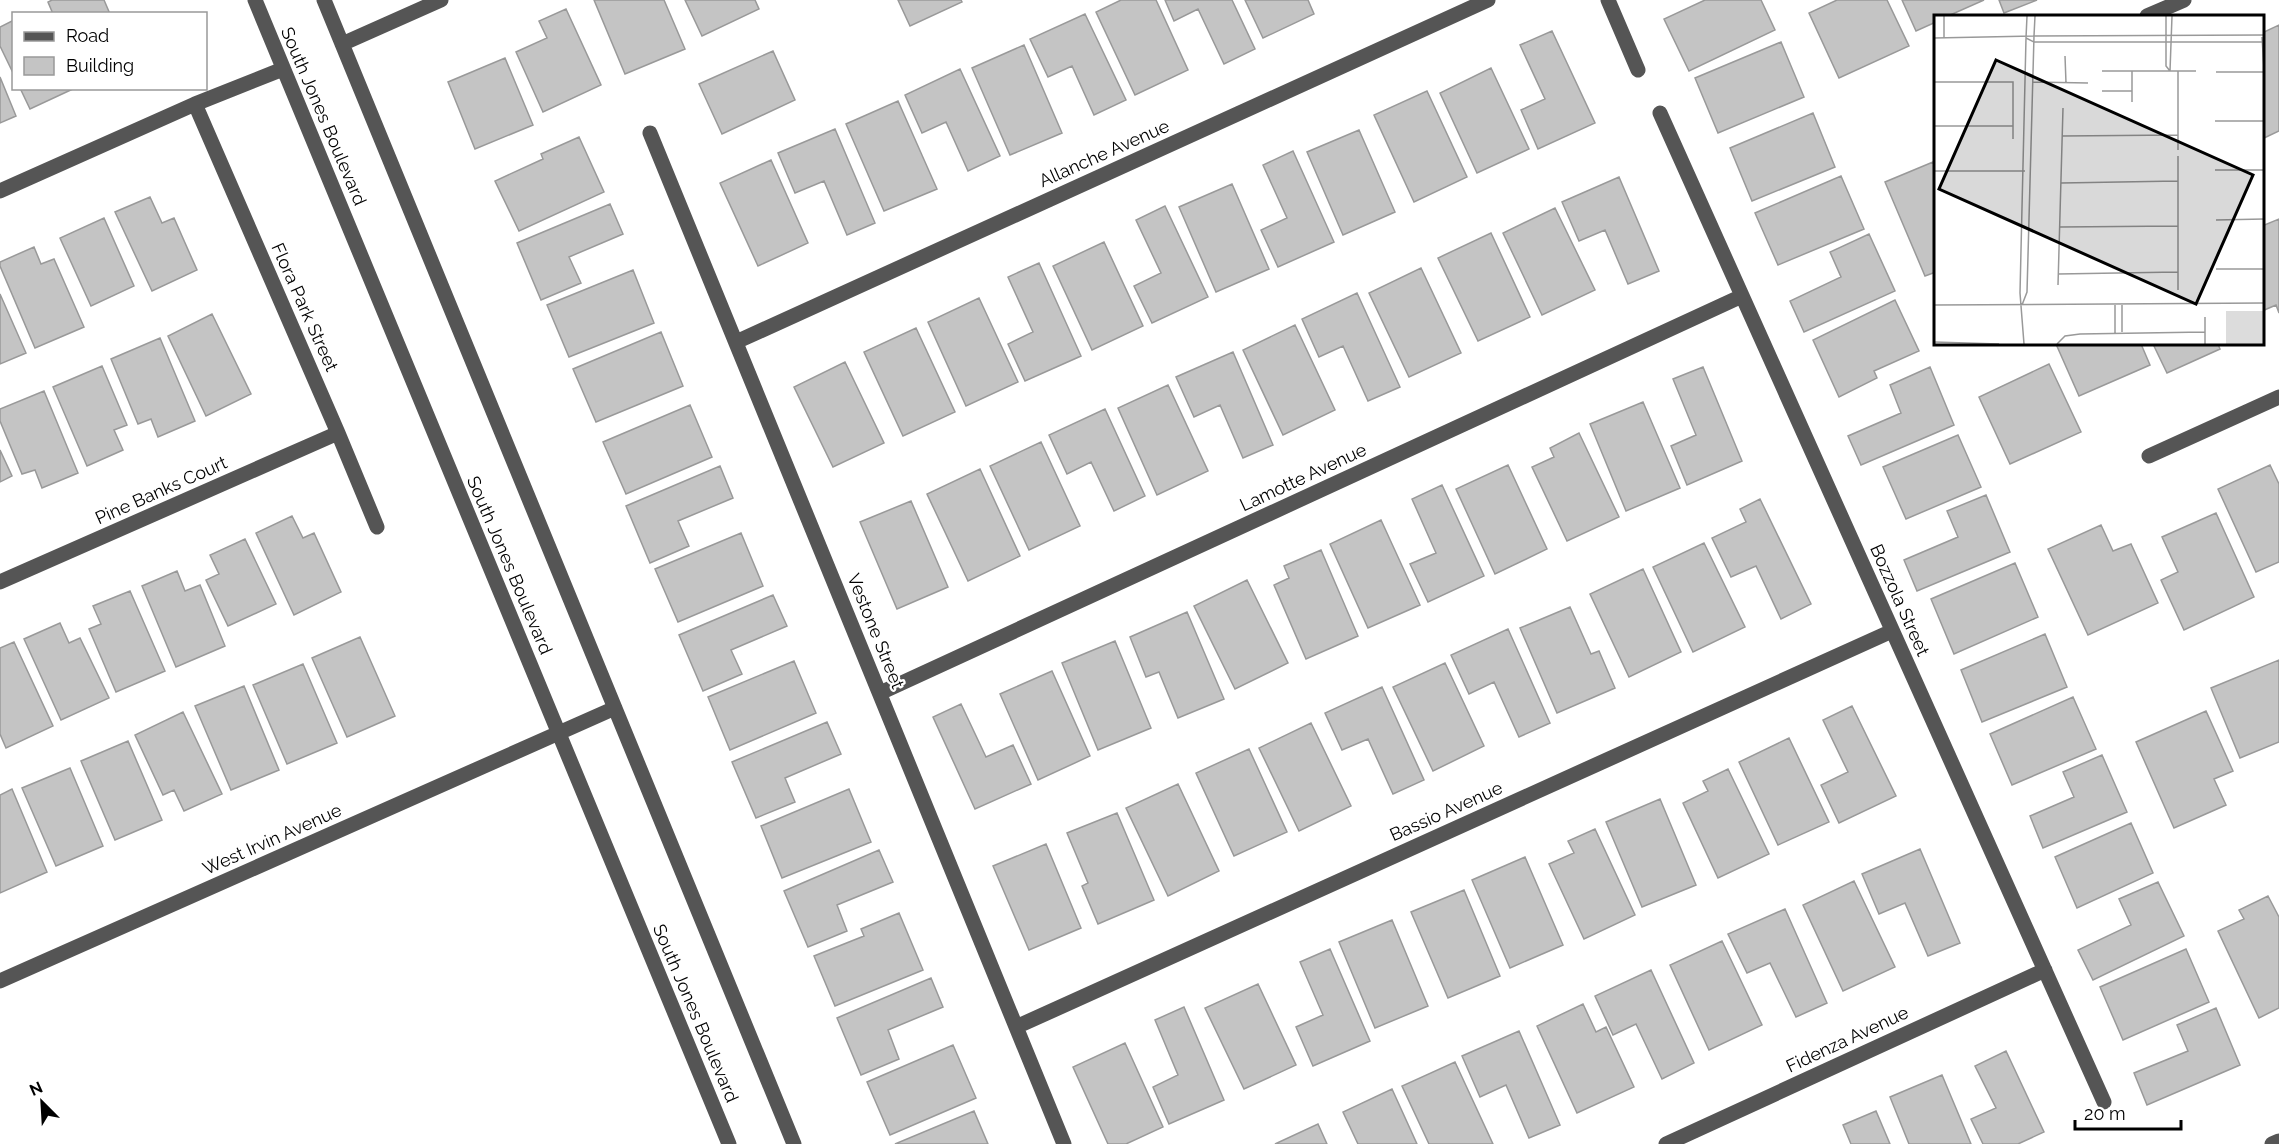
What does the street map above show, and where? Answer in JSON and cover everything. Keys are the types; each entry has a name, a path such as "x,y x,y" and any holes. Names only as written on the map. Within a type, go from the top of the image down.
{"street":[{"name":"South Jones Boulevard","path":"255,0 729,1144"},
{"path":"324,0 794,1144"},
{"path":"342,44 441,0"},
{"name":"Allanche Avenue","path":"736,342 1488,0"},
{"path":"1608,0 1638,70"},
{"path":"2149,15 2184,0"},
{"path":"0,191 195,104 283,69"},
{"name":"Flora Park Street","path":"195,104 377,527"},
{"name":"Bozzola Street","path":"1660,113 2104,1102"},
{"name":"Vestone Street","path":"650,133 1064,1144"},
{"name":"Lamotte Avenue","path":"880,693 1742,296"},
{"path":"2149,456 2279,397"},
{"name":"Pine Banks Court","path":"0,582 338,433"},
{"name":"Bassio Avenue","path":"1016,1027 1893,631"},
{"name":"West Irvin Avenue","path":"0,981 615,708"},
{"name":"Fidenza Avenue","path":"1666,1144 2045,970"},
{"path":"2272,1144 2279,1141"}],"building":[{"path":"52,0 104,0 109,12 52,12 48,2"},
{"path":"594,0 664,0 685,49 625,74"},
{"path":"685,0 755,0 759,9 702,36"},
{"path":"898,0 961,0 962,2 910,26"},
{"path":"1121,0 1156,0 1188,70 1135,95 1096,12"},
{"path":"1165,0 1232,0 1255,49 1224,64 1198,9 1174,21"},
{"path":"1245,0 1308,0 1314,14 1263,38"},
{"path":"1705,0 1761,0 1775,30 1689,71 1664,19"},
{"path":"1837,0 1887,0 1909,46 1839,78 1809,13"},
{"path":"1902,0 1984,0 1950,15 1934,15 1934,23 1916,31"},
{"path":"1999,0 2037,0 2004,13"},
{"path":"566,9 601,85 543,112 516,52 547,38 539,21"},
{"path":"1085,14 1126,100 1094,115 1072,66 1048,77 1030,39"},
{"path":"12,21 12,71 0,46 0,27"},
{"path":"2279,25 2279,131 2264,138 2264,32"},
{"path":"1552,31 1595,123 1538,149 1521,110 1545,99 1520,45"},
{"path":"1781,42 1804,97 1718,133 1695,78"},
{"path":"1024,45 1062,133 1010,155 972,68"},
{"path":"773,51 795,100 722,134 699,84"},
{"path":"505,58 533,125 475,149 448,82"},
{"path":"1491,68 1529,149 1477,173 1440,93"},
{"path":"960,69 1000,156 968,171 946,122 922,133 905,95"},
{"path":"0,77 16,116 0,123"},
{"path":"21,90 71,90 30,109"},
{"path":"1427,91 1467,177 1414,202 1374,115"},
{"path":"898,101 937,189 884,211 846,124"},
{"path":"1813,113 1835,167 1752,201 1730,148"},
{"path":"835,129 875,223 847,235 824,181 795,193 778,153"},
{"path":"1359,130 1395,212 1343,235 1307,152"},
{"path":"579,137 604,192 519,231 495,181 543,159 541,154"},
{"path":"1293,151 1334,242 1278,267 1261,230 1287,218 1263,165"},
{"path":"771,160 808,243 758,266 720,183"},
{"path":"1933,162 1934,164 1934,273 1925,276 1885,182"},
{"path":"1841,176 1864,229 1778,265 1755,213"},
{"path":"1619,177 1659,271 1628,284 1605,230 1579,241 1562,202"},
{"path":"1232,184 1269,269 1216,292 1179,207"},
{"path":"150,197 162,223 174,218 197,270 152,291 115,212"},
{"path":"610,204 623,234 569,257 581,283 541,300 517,243"},
{"path":"1165,206 1208,297 1152,323 1134,286 1161,273 1136,220"},
{"path":"1555,208 1595,290 1542,315 1503,233"},
{"path":"104,218 134,286 91,306 60,238"},
{"path":"2279,219 2279,313 2276,305 2264,310 2264,225"},
{"path":"1491,233 1530,317 1478,341 1438,258"},
{"path":"1869,234 1895,291 1804,332 1790,301 1841,277 1830,252"},
{"path":"1104,242 1143,326 1092,350 1053,266"},
{"path":"34,247 41,264 54,259 84,327 35,348 0,266 0,262"},
{"path":"1039,263 1081,356 1025,381 1008,344 1033,332 1008,277"},
{"path":"1421,268 1461,353 1409,377 1369,293"},
{"path":"633,270 654,323 569,357 547,305"},
{"path":"1357,293 1400,387 1368,401 1343,346 1319,357 1302,319"},
{"path":"0,294 26,353 0,364"},
{"path":"979,298 1018,382 966,406 928,322"},
{"path":"1895,300 1919,351 1874,371 1877,378 1839,397 1813,340"},
{"path":"212,314 251,394 206,416 168,336"},
{"path":"1295,325 1335,410 1283,435 1243,350"},
{"path":"916,328 955,412 903,436 864,352"},
{"path":"661,332 683,386 596,422 573,369"},
{"path":"160,338 195,421 158,437 151,419 138,424 111,359"},
{"path":"2056,345 2141,345 2150,365 2079,396"},
{"path":"2153,345 2218,345 2220,349 2167,373"},
{"path":"1233,352 1273,445 1243,458 1220,405 1194,417 1176,377"},
{"path":"845,362 884,443 833,467 794,387"},
{"path":"2049,364 2081,432 2010,464 1979,397"},
{"path":"102,366 127,425 114,430 123,450 87,466 53,387"},
{"path":"1703,367 1742,461 1687,485 1671,446 1696,435 1673,379"},
{"path":"1930,367 1954,425 1861,465 1848,436 1901,413 1890,385"},
{"path":"1168,385 1208,471 1157,495 1118,408"},
{"path":"44,391 78,473 42,488 35,470 22,474 0,421 0,409"},
{"path":"1643,402 1680,488 1626,511 1590,424"},
{"path":"690,405 712,457 626,494 603,442"},
{"path":"1105,409 1145,496 1114,511 1091,462 1067,474 1049,435"},
{"path":"1579,433 1619,517 1567,541 1532,467 1554,457 1550,448"},
{"path":"1958,435 1981,487 1906,519 1883,467"},
{"path":"1041,442 1080,526 1029,550 990,466"},
{"path":"0,450 12,476 0,482"},
{"path":"1508,465 1547,549 1495,574 1456,489"},
{"path":"2270,465 2279,484 2279,562 2256,572 2218,489"},
{"path":"720,466 733,498 678,521 689,546 650,563 626,506"},
{"path":"980,469 1020,556 968,581 927,494"},
{"path":"1442,485 1484,576 1428,602 1410,564 1436,553 1412,499"},
{"path":"1986,495 2010,552 1917,591 1904,560 1958,537 1947,511"},
{"path":"1760,499 1811,604 1781,619 1756,566 1731,577 1712,538 1746,522 1740,509"},
{"path":"911,501 948,587 897,609 860,522"},
{"path":"2216,513 2254,597 2184,630 2161,580 2178,572 2162,537"},
{"path":"292,516 303,538 314,533 341,592 294,615 256,533"},
{"path":"1381,520 1420,605 1368,628 1330,544"},
{"path":"2101,525 2113,551 2131,544 2158,603 2088,635 2048,549"},
{"path":"741,533 763,586 678,622 655,569"},
{"path":"245,539 276,604 228,626 206,580 219,574 210,555"},
{"path":"1704,543 1745,627 1693,652 1653,567"},
{"path":"1321,550 1358,636 1306,659 1274,585 1289,578 1284,566"},
{"path":"2015,563 2038,617 1954,654 1931,599"},
{"path":"1643,569 1681,652 1629,677 1590,594"},
{"path":"177,571 185,591 200,585 225,646 176,667 142,586"},
{"path":"1247,580 1288,663 1235,689 1194,606"},
{"path":"130,591 165,671 116,692 89,629 101,624 93,606"},
{"path":"773,595 787,626 731,650 742,674 703,691 679,635"},
{"path":"1570,607 1591,654 1599,651 1615,688 1557,713 1520,628"},
{"path":"1187,612 1224,699 1178,718 1159,672 1146,677 1130,637"},
{"path":"60,623 69,643 80,638 109,698 61,720 24,639"},
{"path":"1508,629 1550,723 1519,737 1494,682 1469,694 1451,655"},
{"path":"2045,634 2067,687 1982,722 1961,670"},
{"path":"360,637 395,716 347,737 312,658"},
{"path":"1115,641 1151,728 1098,750 1062,663"},
{"path":"14,642 53,726 6,748 0,734 0,648"},
{"path":"2279,660 2279,742 2240,758 2211,688"},
{"path":"794,661 816,713 730,750 708,697"},
{"path":"1445,663 1484,746 1433,771 1393,687"},
{"path":"303,664 337,743 287,764 253,685"},
{"path":"1052,671 1090,756 1038,780 1000,694"},
{"path":"244,686 279,770 231,790 195,706"},
{"path":"1382,687 1424,780 1393,794 1368,739 1342,750 1325,713"},
{"path":"2073,697 2096,749 2012,785 1990,734"},
{"path":"961,704 986,757 1013,745 1031,784 975,809 933,717"},
{"path":"1852,706 1896,796 1839,823 1821,785 1848,772 1823,720"},
{"path":"2206,711 2233,771 2214,779 2226,805 2174,828 2136,742"},
{"path":"183,712 222,794 184,811 174,790 163,795 135,735"},
{"path":"827,722 841,754 785,778 795,802 756,818 732,762"},
{"path":"1311,723 1351,806 1299,831 1259,748"},
{"path":"1789,738 1829,822 1778,845 1739,762"},
{"path":"128,741 162,820 115,840 81,761"},
{"path":"1249,749 1287,832 1234,856 1196,773"},
{"path":"2102,755 2127,812 2043,848 2030,816 2074,797 2063,772"},
{"path":"70,768 103,846 56,866 22,788"},
{"path":"1728,769 1769,854 1718,878 1683,803 1708,791 1703,781"},
{"path":"1178,784 1219,871 1168,896 1126,808"},
{"path":"12,789 47,872 0,893 0,795"},
{"path":"849,789 871,842 782,878 761,826"},
{"path":"1660,799 1696,885 1642,907 1606,822"},
{"path":"1117,813 1154,900 1098,924 1082,886 1088,883 1067,833"},
{"path":"2131,823 2153,873 2077,908 2055,857"},
{"path":"1595,829 1635,915 1584,939 1549,864 1574,853 1568,841"},
{"path":"1046,844 1081,928 1029,950 993,866"},
{"path":"1920,849 1960,943 1928,956 1905,903 1879,914 1862,874"},
{"path":"879,850 893,882 837,905 847,931 808,947 784,891"},
{"path":"1525,857 1563,945 1510,968 1472,880"},
{"path":"1854,881 1895,967 1843,991 1803,905"},
{"path":"2158,882 2184,936 2093,980 2078,950 2131,925 2119,899"},
{"path":"1464,890 1500,976 1448,998 1411,912"},
{"path":"2268,896 2279,917 2279,1008 2259,1018 2218,931 2244,919 2239,910"},
{"path":"1785,909 1827,1003 1796,1017 1770,963 1747,973 1728,934"},
{"path":"899,913 923,970 835,1006 814,956 864,936 861,929"},
{"path":"1392,920 1428,1006 1375,1028 1339,942"},
{"path":"1722,941 1762,1025 1709,1050 1670,965"},
{"path":"1330,949 1370,1041 1313,1066 1296,1027 1323,1015 1300,962"},
{"path":"2186,949 2209,1002 2123,1040 2100,987"},
{"path":"1651,970 1694,1063 1662,1079 1636,1024 1613,1035 1595,996"},
{"path":"931,978 943,1007 888,1030 899,1059 861,1075 837,1018"},
{"path":"1258,984 1296,1065 1244,1089 1205,1008"},
{"path":"1583,1004 1596,1032 1606,1027 1634,1087 1577,1113 1537,1026"},
{"path":"1184,1007 1224,1100 1169,1124 1153,1087 1178,1075 1155,1020"},
{"path":"2216,1008 2240,1065 2147,1105 2134,1073 2188,1051 2177,1025"},
{"path":"1519,1031 1560,1125 1529,1138 1506,1085 1480,1097 1462,1056"},
{"path":"1125,1043 1163,1127 1126,1144 1108,1144 1073,1067"},
{"path":"953,1045 976,1098 890,1135 867,1082"},
{"path":"2006,1051 2044,1132 2018,1144 1983,1144 1971,1119 1996,1108 1975,1066"},
{"path":"1455,1062 1493,1144 1429,1144 1402,1086"},
{"path":"1942,1075 1971,1144 1909,1144 1890,1097"},
{"path":"1392,1089 1417,1144 1358,1144 1343,1112"},
{"path":"974,1111 988,1144 895,1144"},
{"path":"1876,1111 1890,1144 1851,1144 1843,1125"},
{"path":"1318,1124 1327,1144 1275,1144"}]}
